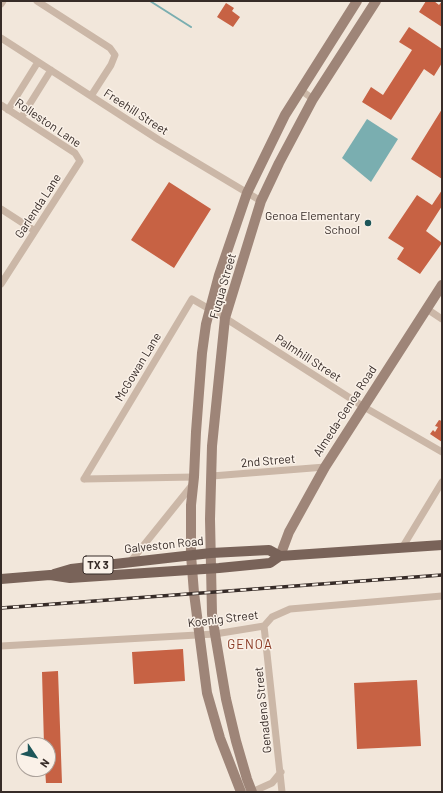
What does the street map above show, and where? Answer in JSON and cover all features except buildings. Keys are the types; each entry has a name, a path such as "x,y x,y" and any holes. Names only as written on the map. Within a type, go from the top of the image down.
{"main road":[{"name":"Fuqua Street","path":"241,792 220,738 207,693 198,634 194,594 191,555 191,505 194,481 202,352 210,310 219,275 246,193 285,116 357,1"},
{"name":"Fuqua Street","path":"252,792 236,741 226,699 214,634 212,614 210,519 212,446 225,318 261,201 279,163 313,99 376,1"},
{"name":"Almeda-Genoa Road","path":"280,556 289,532 324,467 442,285"},
{"name":"Galveston Road","path":"1,579 50,575 71,569 211,553 268,550 280,556 442,545"},
{"name":"Galveston Road","path":"50,575 70,578 193,570 270,563 280,556"}],"street":[{"path":"37,1 110,48 115,56 111,65 91,96"},
{"name":"Freehill Street","path":"1,38 172,148 261,201"},
{"path":"8,110 38,62"},
{"path":"21,118 51,70"},
{"path":"302,91 313,99"},
{"name":"Rolleston Lane","path":"1,105 75,153 80,161"},
{"name":"Garlenda Lane","path":"1,284 80,161"},
{"path":"1,209 35,231"},
{"name":"McGowan Lane","path":"194,481 84,479 192,299 225,318"},
{"path":"427,309 442,319"},
{"name":"Palmhill Street","path":"225,318 364,407 442,452"},
{"name":"2nd Street","path":"212,476 324,467"},
{"path":"131,561 194,481"},
{"path":"402,548 442,482"},
{"name":"Koenig Street","path":"1,646 214,634 264,626 272,617 290,609 442,596"},
{"name":"Genadena Street","path":"264,626 282,792"},
{"path":"252,792 272,783 281,772"}],"water":[{"path":"367,119 398,139 371,182 342,158"}],"waterway":[{"path":"150,1 191,27"}],"railway":[{"path":"1,608 442,575"}],"place":[{"name":"Genoa Elementary School","path":"368,223"}],"district":[{"name":"GENOA","path":"250,645"}]}
